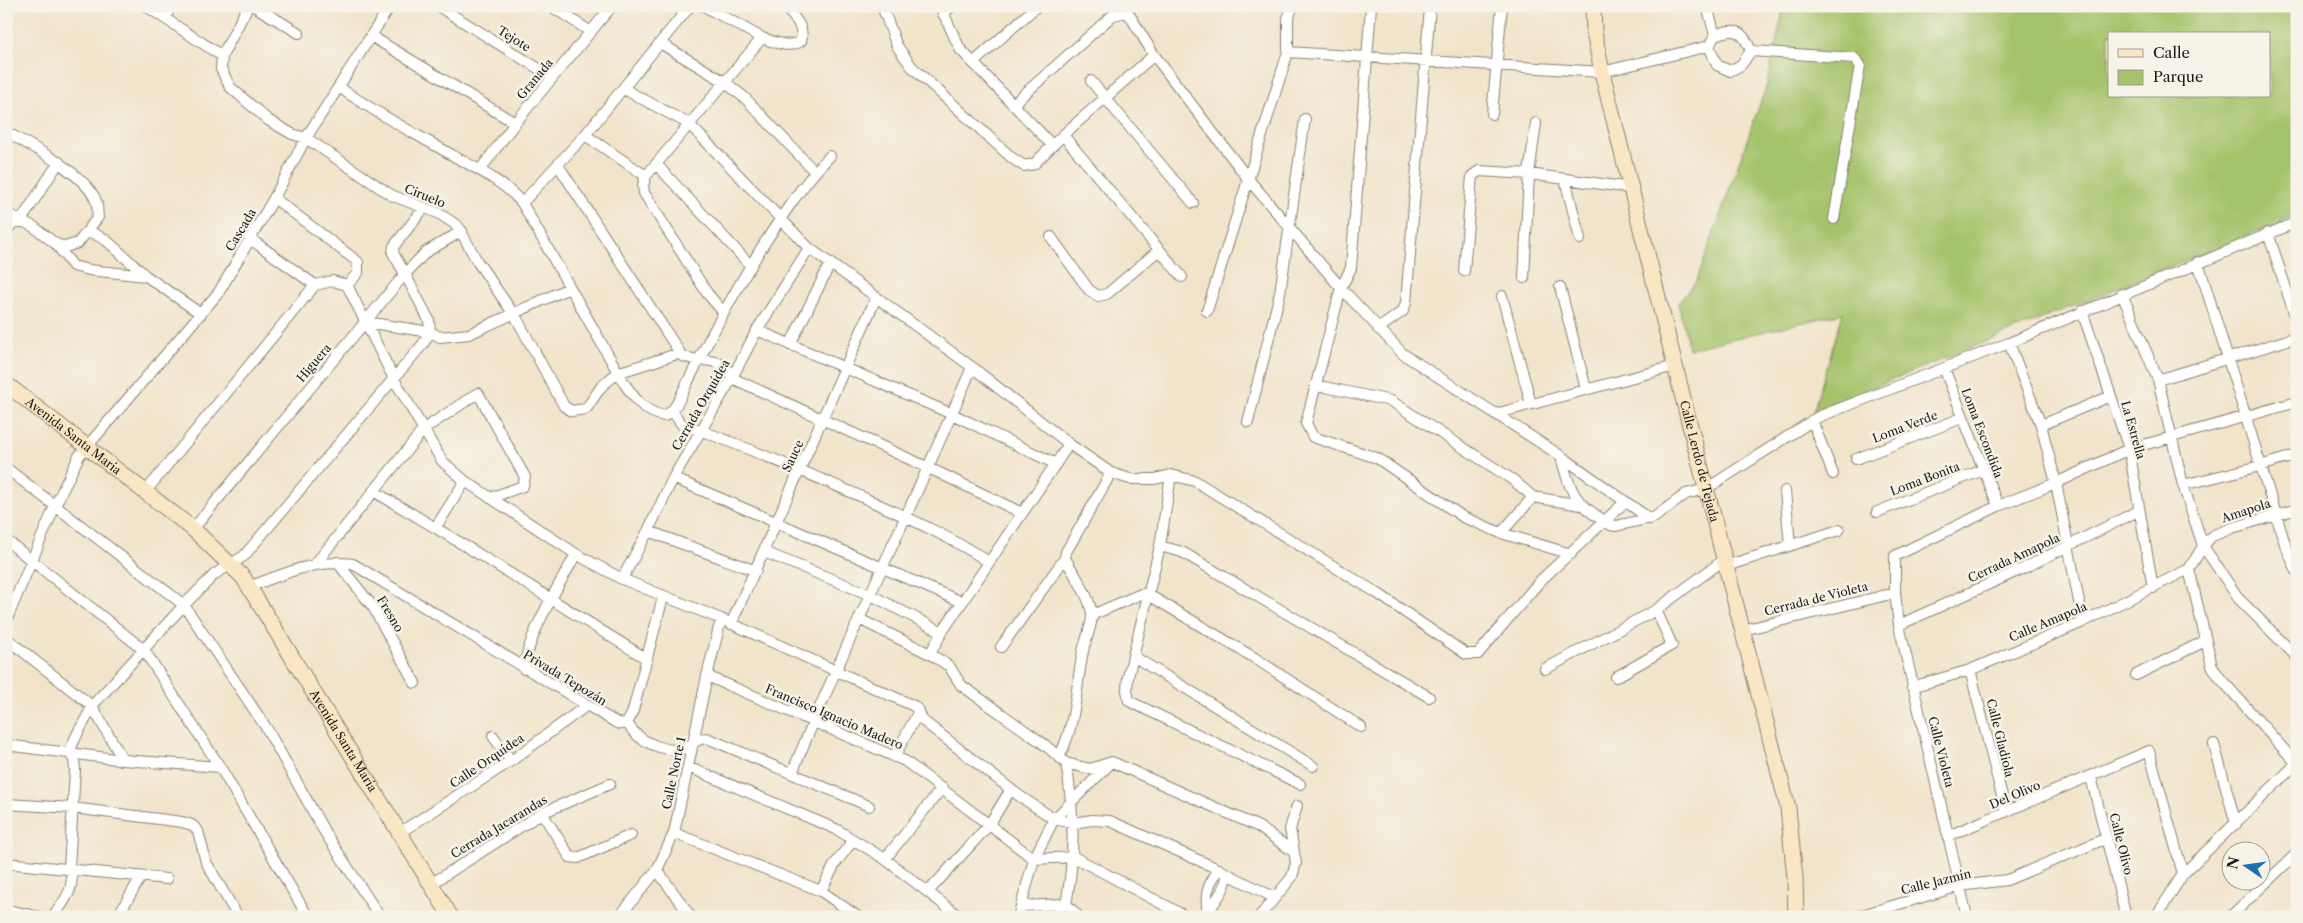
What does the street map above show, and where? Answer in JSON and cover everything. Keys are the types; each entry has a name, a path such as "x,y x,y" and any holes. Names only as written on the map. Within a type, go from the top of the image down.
{"main road":[{"name":"Calle Lerdo de Tejada","path":"1593,6 1594,32 1602,72 1788,808 1795,878 1796,917"},
{"name":"Avenida Santa María","path":"9,391 146,491 232,565 251,586 398,833 451,917"}],"street":[{"path":"146,6 222,56 248,6"},
{"path":"165,18 171,6"},
{"path":"254,6 299,33"},
{"name":"Cascada","path":"6,621 76,461 219,292 274,198 306,138 390,6"},
{"name":"Tejote","path":"438,6 552,77"},
{"path":"551,6 591,32"},
{"name":"Granada","path":"480,170 552,77 612,6"},
{"path":"522,203 585,135 690,6"},
{"path":"704,6 762,38 795,45 801,41 800,27 792,14 783,6"},
{"path":"882,6 897,46 912,67 1012,158 1024,166 1034,164 1063,135 1154,55"},
{"path":"952,6 941,10 960,49 1052,145"},
{"path":"972,63 1037,6"},
{"path":"1207,311 1288,52 1288,18 1292,6"},
{"path":"1371,6 1351,268 1341,288 1306,423 1313,437 1377,458 1463,517 1502,533 1571,554"},
{"path":"1378,329 1403,311 1406,303 1430,6"},
{"path":"1492,114 1502,6"},
{"path":"1707,6 1715,34 1709,46 1717,66 1730,71 1741,65 1750,51"},
{"path":"1013,104 1113,15 1125,9 1154,55 1249,180 1341,288 1403,354 1561,456 1650,519"},
{"path":"1715,34 1728,30 1740,32 1746,39 1750,51"},
{"path":"371,36 515,123"},
{"path":"724,313 707,293 644,193 643,185 646,176 762,38"},
{"path":"660,43 725,82 766,119 814,172"},
{"path":"1288,52 1497,67 1602,72 1709,46"},
{"path":"1750,51 1854,58 1860,65 1834,219"},
{"name":"Ciruelo","path":"222,56 220,63 224,79 238,95 275,124 292,134 306,138 391,195 453,222 462,231 477,261 512,313 559,399 571,411 586,409 600,387 617,372"},
{"path":"1091,81 1106,96 1193,203"},
{"path":"339,88 361,103 506,186 522,203 633,397 647,410 664,416 672,411 724,313 781,218 814,172 830,156"},
{"path":"624,89 689,124 809,248 972,368 1068,444 1111,473 1130,479 1155,479 1171,475 1195,481 1377,593 1466,654 1478,654 1540,581 1625,502"},
{"path":"1248,422 1280,293 1305,118"},
{"path":"1524,278 1529,174 1536,123"},
{"path":"6,132 59,162 89,189 96,201 98,217 78,243 72,245 56,244"},
{"path":"585,135 646,176"},
{"path":"1063,135 1182,276"},
{"path":"20,222 59,162"},
{"path":"656,164 751,266"},
{"path":"558,165 680,353 686,358 713,360 723,364 730,371 732,378 929,468 1022,513"},
{"path":"1464,270 1472,176 1479,171 1529,174 1631,188"},
{"path":"1565,179 1580,239"},
{"path":"274,198 358,262 358,273 347,285"},
{"path":"53,917 70,889 72,874 69,868 75,770 70,753 74,739 92,706 184,604 214,574 232,565 244,556 394,379 430,332 430,320 393,253 394,246 424,208"},
{"path":"6,213 34,228 56,244 73,266 89,270 146,276"},
{"path":"6,231 14,222 20,222"},
{"path":"1315,385 1391,402 1513,480 1533,497 1581,505 1611,525 1620,526 1650,519 1686,494 1706,489 1812,420 2009,343 2297,222"},
{"name":"Higuera","path":"193,530 405,274 426,252 462,231"},
{"path":"86,234 92,232 102,237 146,276 201,314"},
{"path":"2268,233 2297,322"},
{"path":"1051,237 1089,290 1098,296 1107,294 1159,250"},
{"path":"249,238 315,285"},
{"name":"Cerrada Orquídea","path":"622,578 648,531 673,478 700,430 732,378 757,330 809,248"},
{"path":"2198,262 2244,417 2285,544 2297,572"},
{"path":"790,345 830,264"},
{"path":"146,491 315,285 333,281 347,285 394,379 442,461 465,482 576,554 622,578 663,597 721,619 914,706 920,711 922,720 1011,789 1054,819 1073,823 1092,820 1110,821 1223,871 1275,898"},
{"path":"1560,287 1586,389"},
{"path":"365,322 430,332 440,337 469,334 569,288"},
{"path":"2122,294 2158,380 2183,485 2203,546 2239,599 2297,657"},
{"path":"1502,296 1531,404"},
{"name":"Sauce","path":"731,624 876,298"},
{"name":"La Estrella","path":"2082,311 2128,449 2153,588"},
{"path":"757,330 845,370 952,414 1056,464"},
{"path":"2158,380 2297,337"},
{"path":"2009,343 2041,425 2056,483 2083,622"},
{"path":"617,372 648,365 680,353"},
{"path":"1496,414 1675,366"},
{"path":"792,773 834,671 858,619 872,595 882,568 907,517 972,368"},
{"name":"Loma Escondida","path":"1944,368 1998,506"},
{"path":"316,563 424,428 478,394 525,477 523,486 490,498"},
{"path":"2041,425 2111,396"},
{"path":"1998,506 2056,483 2128,449 2297,402"},
{"path":"672,411 683,426 700,430 800,469 907,517 963,545 989,562"},
{"name":"Loma Verde","path":"1856,459 1962,418"},
{"path":"1812,420 1834,474"},
{"path":"930,654 942,632 1068,444"},
{"path":"2183,485 2297,455"},
{"path":"1561,456 1572,490 1581,505"},
{"path":"6,468 184,604 267,729 324,831 380,917"},
{"name":"Loma Bonita","path":"1877,512 1983,470"},
{"path":"1001,647 1065,558 1070,542 1111,473"},
{"path":"1171,475 1160,546 1147,594 1126,690 1129,701 1134,706 1300,784"},
{"path":"673,478 962,602"},
{"path":"436,526 465,482"},
{"path":"373,491 436,526 552,601 647,659"},
{"path":"1785,491 1790,545"},
{"path":"1502,533 1533,497"},
{"name":"Calle Violeta","path":"1967,917 1898,625 1894,593 1895,556 1998,506"},
{"name":"Amapola","path":"2189,569 2203,546 2212,536 2297,509"},
{"name":"Cerrada Amapola","path":"1898,625 2068,546 2138,511"},
{"path":"1545,669 1656,610 1726,562 1839,530"},
{"path":"648,531 756,571"},
{"path":"6,540 144,650 220,767 308,917"},
{"path":"1160,546 1182,552 1428,697"},
{"path":"764,552 872,595 942,632"},
{"path":"524,669 526,653 532,636 576,554"},
{"path":"1063,917 1074,858 1073,800 1063,760 1092,615 1087,598 1065,558"},
{"name":"Privada Tepozán","path":"251,586 316,563 337,562 353,564 586,706 620,724 627,723 635,734 658,746 682,749 707,738 869,806"},
{"name":"Fresno","path":"337,562 373,607 415,683"},
{"path":"2156,917 2183,874 2297,764 2220,678 2212,666 2189,569"},
{"name":"Calle Amapola","path":"1912,687 1970,670 2083,622 2189,569"},
{"name":"Cerrada de Violeta","path":"1743,630 1894,593"},
{"path":"1092,615 1147,594 1253,657 1361,726"},
{"path":"627,723 632,714 663,597"},
{"path":"1616,678 1672,645 1656,610"},
{"name":"Calle Norte 1","path":"620,917 657,870 674,833 721,619"},
{"path":"858,619 930,654 949,666 961,685 1063,760 1090,769 1112,762 1259,827 1294,852"},
{"path":"6,638 92,706 122,760"},
{"path":"2136,675 2205,641"},
{"path":"1134,656 1314,766"},
{"name":"Calle Gladiola","path":"1970,670 2006,812"},
{"name":"Francisco Ignacio Madero","path":"707,676 905,761 1034,859"},
{"name":"Calle Orquídea","path":"398,833 511,761 586,706"},
{"path":"894,757 920,711"},
{"path":"493,736 511,761"},
{"path":"2214,744 2236,824"},
{"path":"6,745 122,760 220,767"},
{"name":"Del Olivo","path":"1948,836 2149,751 2183,874"},
{"path":"1018,917 1034,859 1054,819 1112,762"},
{"path":"688,767 836,829 885,859 960,917"},
{"name":"Calle Olivo","path":"2091,777 2126,917"},
{"name":"Cerrada Jacarandas","path":"431,884 542,814 610,784"},
{"path":"885,859 942,788"},
{"path":"928,892 989,825 1011,789"},
{"path":"6,804 73,808 192,825 198,831 206,862 238,917"},
{"path":"1259,917 1292,877 1296,863 1290,829 1296,806"},
{"path":"542,814 570,857 573,858 578,858 631,835"},
{"path":"674,833 821,891 858,917"},
{"name":"Calle Jazmín","path":"1855,917 1960,886 2007,880 2106,838"},
{"path":"821,891 836,864 853,840"},
{"path":"2230,917 2297,853"},
{"path":"1034,859 1074,858 1186,916"},
{"path":"6,863 167,879"},
{"path":"657,870 691,917"},
{"path":"1208,916 1206,896 1210,883 1223,871"},
{"path":"1208,916 1210,908 1224,890 1223,871"},
{"path":"117,917 141,877"},
{"path":"1021,906 1066,904 1078,917"},
{"path":"6,910 40,917"}],"green space":[{"path":"1784,6 2297,6 2297,215 1813,412 1843,313 1689,349 1678,303 1697,280 1767,84"}]}
